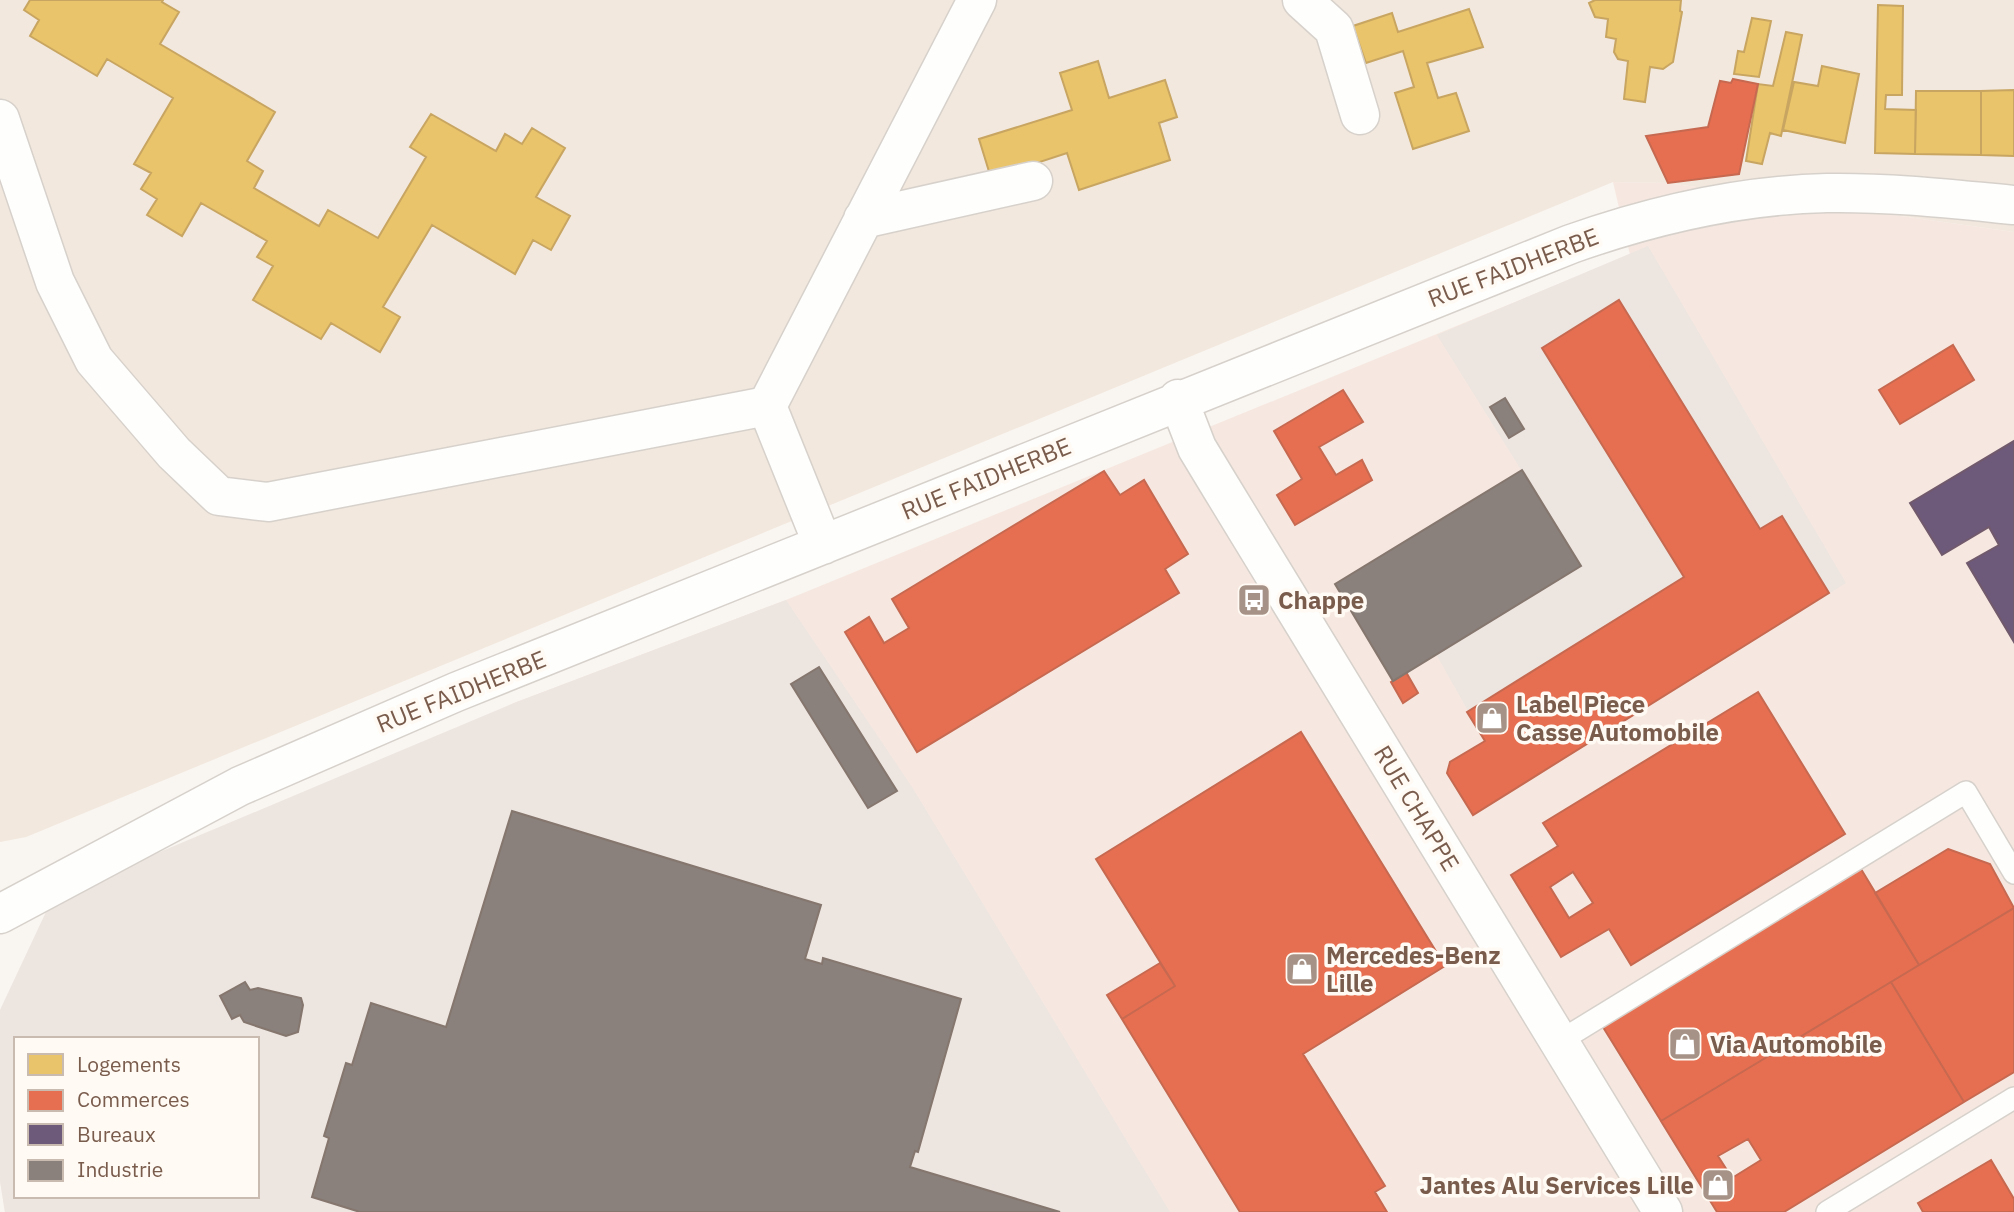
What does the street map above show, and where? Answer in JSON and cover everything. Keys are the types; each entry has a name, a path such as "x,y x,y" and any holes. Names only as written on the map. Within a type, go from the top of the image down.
{"street":[{"path":"822,545 767,406 977,0"},
{"path":"1302,0 1334,29 1360,115"},
{"path":"0,119 55,282 94,360 174,453 219,496 268,502 301,497 767,406"},
{"path":"863,219 1033,181"},
{"name":"RUE FAIDHERBE","path":"0,914 219,797 456,692 1512,266 1655,217 1767,198 1826,193 1920,196 2014,205"},
{"name":"RUE CHAPPE","path":"1178,399 1204,459 1663,1212"}],"lane":[{"path":"1560,1041 1966,792 2014,873"},
{"path":"1827,1212 2014,1098"}],"shaded area":[{"path":"0,0 2014,0 2014,232 1668,183 1613,182 26,837 0,842"},
{"path":"1613,182 1668,183 2014,232 2014,1212 5,1212 0,1181 0,1010 514,703 786,600 1630,255"},
{"path":"1648,246 1846,583 1473,815 1447,773 1450,762 1485,741 1436,654 1581,566 1437,335"},
{"path":"786,600 912,787 1170,1212 5,1212 0,1181 0,1010 53,897 514,703"}],"building: Logements":[{"path":"30,0 163,0 162,2 179,12 160,44 275,112 247,161 263,171 254,188 319,226 328,210 378,238 426,157 410,147 431,114 496,151 505,134 522,144 532,128 565,148 536,197 570,216 551,250 533,240 515,274 432,225 383,307 400,317 380,352 331,323 321,339 253,300 273,266 257,257 267,241 201,203 182,236 147,215 157,199 141,189 151,173 134,164 173,98 107,59 97,76 30,36 39,20 24,10"},
{"path":"1595,0 1681,0 1682,12 1673,62 1663,69 1650,67 1645,102 1624,99 1628,61 1618,59 1614,52 1616,39 1606,37 1608,19 1595,17 1589,3"},
{"path":"1878,5 1903,6 1902,95 1886,95 1885,109 1916,110 1915,154 1875,153"},
{"path":"1469,9 1483,47 1427,63 1438,98 1456,93 1469,131 1413,149 1395,93 1414,87 1403,51 1366,63 1353,26 1392,13 1398,32"},
{"path":"1752,18 1771,21 1759,77 1734,74 1738,51 1744,52"},
{"path":"1786,32 1802,35 1781,136 1770,133 1762,164 1746,161 1758,84 1773,86"},
{"path":"1098,61 1109,98 1165,80 1177,117 1159,123 1170,160 1079,190 1067,153 991,178 979,139 1072,110 1060,73"},
{"path":"1822,66 1859,74 1845,143 1783,130 1794,82 1818,86"},
{"path":"2014,90 2014,156 1981,155 1981,91"},
{"path":"1916,91 1981,91 1981,155 1915,154"}],"building: Commerces":[{"path":"1733,79 1758,84 1739,174 1668,183 1646,136 1708,127 1720,81 1731,83"},
{"path":"1619,300 1760,529 1782,516 1829,593 1473,815 1447,773 1450,762 1485,741 1467,712 1684,577 1542,348"},
{"path":"1953,345 1974,380 1900,424 1879,390"},
{"path":"1343,390 1363,422 1319,447 1336,475 1362,460 1372,480 1295,525 1277,495 1302,479 1274,431"},
{"path":"1104,471 1120,495 1144,480 1188,554 1165,569 1179,593 917,752 845,632 869,617 884,643 909,628 892,599"},
{"path":"1406,672 1418,693 1403,703 1391,682"},
{"path":"1758,692 1845,834 1631,965 1609,929 1561,957 1511,875 1558,846 1543,823","holes":["1573,872 1593,903 1569,918 1550,887"]},
{"name":"Mercedes-Benz Lille","path":"1301,732 1445,966 1303,1054 1385,1186 1375,1192 1387,1212 1240,1212 1122,1019 1175,986 1096,859"},
{"path":"1948,849 1990,864 2014,908 1919,965 1875,893"},
{"path":"1861,869 1919,965 1661,1121 1603,1027"},
{"path":"2014,908 2014,1072 1964,1102 1891,982"},
{"path":"1160,963 1175,986 1122,1019 1107,995"},
{"path":"1891,982 1964,1102 1784,1212 1717,1212 1661,1121","holes":["1748,1139 1761,1160 1732,1178 1718,1156"]},
{"path":"1991,1160 2014,1199 2014,1212 1923,1212 1918,1203"}],"building: Bureaux":[{"path":"2014,441 2014,642 1967,563 1999,545 1989,527 1942,555 1910,503"}],"building: Industrie":[{"path":"1505,398 1524,429 1509,438 1490,407"},
{"path":"1522,470 1581,566 1393,681 1335,584"},
{"path":"819,667 897,791 868,808 791,684"},
{"path":"512,811 821,905 805,959 822,964 823,958 961,999 918,1152 915,1151 910,1167 1060,1212 360,1212 312,1197 329,1138 324,1136 346,1063 352,1065 371,1003 446,1027"},
{"path":"245,982 250,990 258,988 301,998 303,1005 298,1032 286,1036 244,1022 240,1015 232,1019 220,996"}],"place":[{"name":"Chappe","path":"1254,600"},
{"name":"Label Piece Casse Automobile","path":"1492,718"},
{"name":"Mercedes-Benz Lille","path":"1302,969"},
{"name":"Via Automobile","path":"1685,1044"},
{"name":"Jantes Alu Services Lille","path":"1718,1185"}]}
